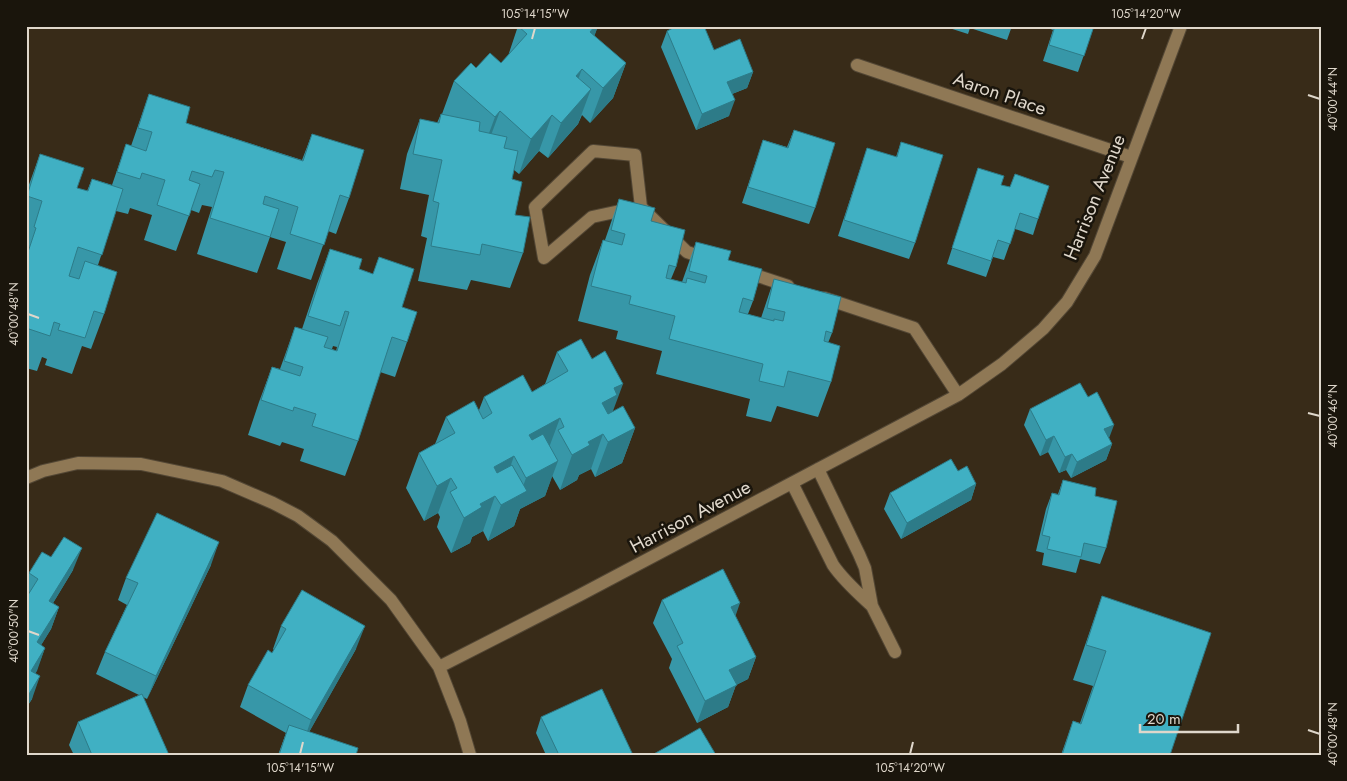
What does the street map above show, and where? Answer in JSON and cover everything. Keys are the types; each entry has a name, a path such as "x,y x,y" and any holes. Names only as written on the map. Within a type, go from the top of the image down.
{"street":[{"name":"Harrison Avenue","path":"439,667 580,595 958,395 1002,364 1043,329 1067,302 1095,256 1181,26"},
{"name":"Aaron Place","path":"857,65 1131,157"},
{"path":"641,207 592,217 544,258 535,207 593,151 634,155 641,207 687,252 716,262"},
{"path":"735,268 914,328 958,395"},
{"path":"26,478 43,471 78,463 141,464 222,481 298,516 332,541 391,600 439,667 460,721 470,755"},
{"path":"818,469 862,561 868,581 872,606 895,652"},
{"path":"792,483 840,576 872,606"}],"building":[{"path":"518,26 595,26 590,32 626,63 603,88 582,69 576,76 591,89 561,123 552,115 531,139 500,111 495,117 454,81 471,63 476,68 490,53 501,63 527,34"},
{"path":"677,26 704,26 714,50 740,39 753,72 727,82 735,100 702,114 667,31"},
{"path":"1055,26 1094,26 1084,56 1049,45"},
{"path":"149,94 190,107 186,123 303,161 312,134 364,150 349,198 340,195 324,245 290,234 298,207 265,196 263,204 279,209 270,237 210,218 224,172 215,170 212,177 192,171 189,180 200,184 189,216 157,205 165,180 142,173 140,179 117,172 126,144 146,151 152,132 138,128"},
{"path":"441,114 480,122 479,131 507,137 504,148 518,151 512,179 522,182 515,215 530,217 523,253 482,244 480,255 431,246 439,203 433,201 442,160 413,154 420,119 439,123"},
{"path":"794,130 835,143 815,208 748,187 763,140 788,148"},
{"path":"901,142 943,155 915,243 844,220 867,148 897,157"},
{"path":"40,154 84,168 77,188 88,191 92,179 123,189 102,255 78,247 69,276 79,279 85,261 117,272 104,314 94,311 85,338 58,330 60,324 54,322 50,336 26,328 26,258 36,228 34,227 42,201 27,196"},
{"path":"978,168 1004,176 1001,185 1010,187 1015,174 1049,186 1038,219 1020,213 1010,244 998,240 991,261 952,248"},
{"path":"619,199 655,208 651,221 685,230 676,267 669,265 666,278 686,283 687,278 705,283 707,276 689,271 696,242 731,251 728,260 762,269 753,301 743,298 739,312 774,321 774,319 783,321 785,312 767,308 774,279 841,297 832,333 826,331 824,341 840,346 831,382 788,371 784,387 759,381 763,364 669,339 675,316 629,304 631,296 591,286 603,240 622,245 625,234 611,230"},
{"path":"330,249 362,259 359,269 373,274 379,257 414,269 402,307 417,312 407,342 392,337 358,441 312,426 316,414 294,407 293,411 261,400 272,367 300,376 303,367 284,361 295,327 328,337 324,347 337,351 349,312 345,311 340,326 308,316"},
{"path":"581,339 592,359 605,351 623,384 614,388 617,395 602,403 608,414 623,406 635,428 608,442 603,434 588,442 590,445 572,455 558,430 564,427 560,418 529,435 532,440 543,434 558,461 526,478 514,456 494,467 497,473 512,465 527,491 501,505 495,496 480,504 482,507 464,518 450,492 457,488 451,478 437,486 419,453 455,433 446,417 474,401 483,419 492,413 484,397 523,375 532,392 568,371 557,352"},
{"path":"1080,383 1088,397 1097,392 1114,425 1104,429 1112,444 1077,462 1072,454 1065,457 1054,436 1046,440 1030,409"},
{"path":"951,459 958,471 967,466 976,484 907,523 890,493"},
{"path":"1063,480 1096,488 1095,496 1117,501 1106,548 1084,543 1081,557 1047,549 1050,537 1042,535 1052,493 1059,495"},
{"path":"157,513 219,542 156,676 105,652 138,583 126,578"},
{"path":"64,537 82,548 49,601 59,607 37,642 45,648 31,671 40,676 26,699 26,598 38,579 29,573 42,552 51,557"},
{"path":"723,569 740,603 731,607 756,657 729,670 737,685 705,701 677,646 683,643 662,600"},
{"path":"302,590 365,626 311,720 248,685 268,650 272,653 286,629 281,626"},
{"path":"1102,596 1211,633 1170,755 1062,755 1073,721 1081,724 1106,651 1086,645"},
{"path":"602,689 632,753 629,755 559,755 541,717"},
{"path":"142,694 169,755 92,755 78,722"},
{"path":"289,725 358,748 356,755 279,755"},
{"path":"700,728 716,755 652,755"}]}
